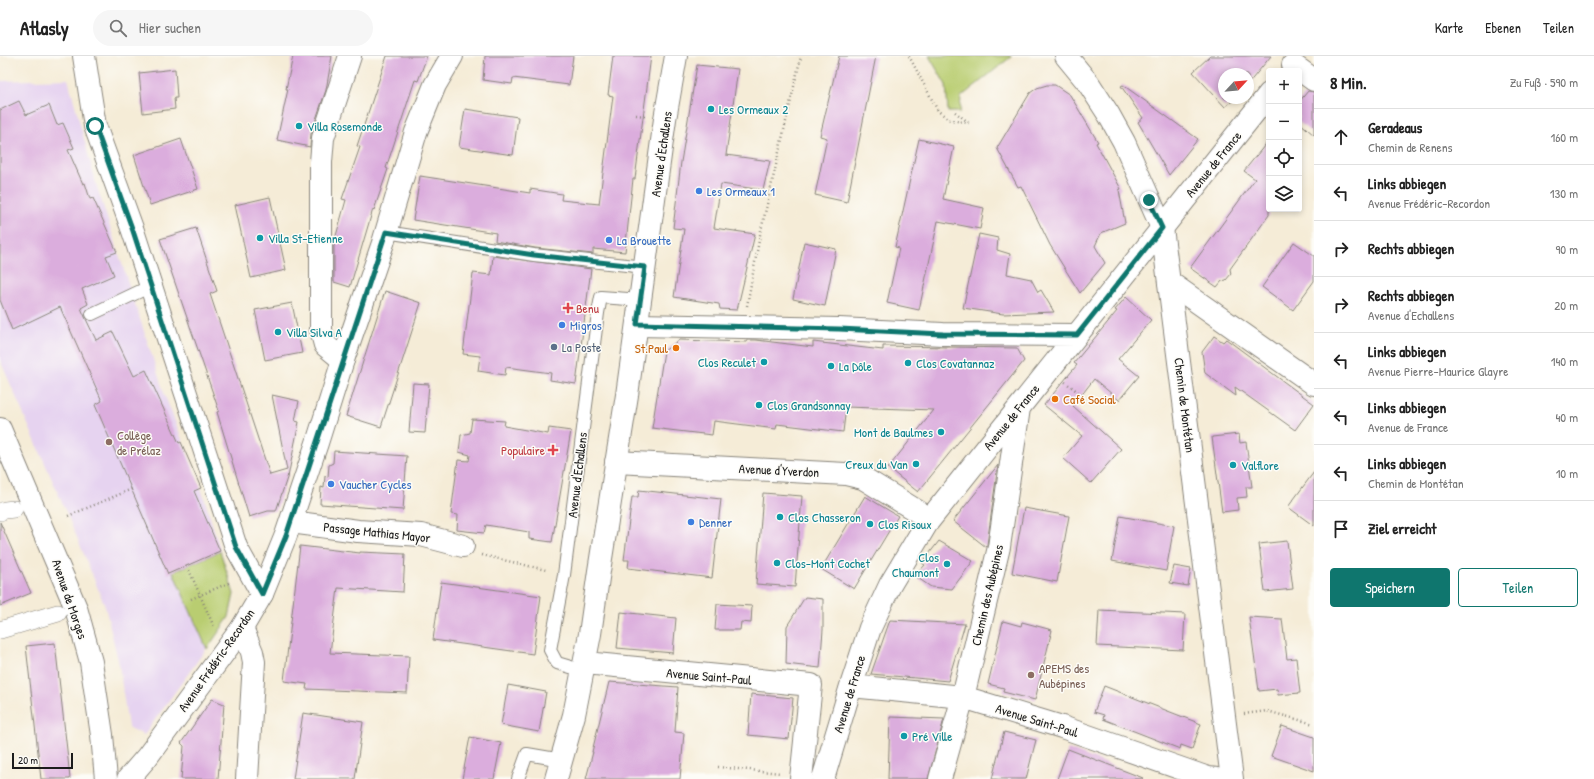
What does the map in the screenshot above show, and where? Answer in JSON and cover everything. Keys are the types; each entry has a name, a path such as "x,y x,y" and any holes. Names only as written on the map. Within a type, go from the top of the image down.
{"street":[{"path":"84,56 95,126 151,286 236,547 262,594"},
{"path":"343,360 325,345 321,330 321,162 323,138 350,56"},
{"name":"Avenue Frédéric-Recordon","path":"128,779 147,757 242,628 262,594 290,522 317,443 386,232 416,132 435,86 452,56"},
{"name":"Avenue d'Echallens","path":"559,770 584,667 637,324 665,118 676,56"},
{"name":"Chemin de Montétan","path":"1066,56 1089,84 1109,115 1124,142 1162,228 1232,779"},
{"path":"1294,64 1314,80"},
{"name":"Avenue de France","path":"823,779 870,628 890,585 930,519 1266,98"},
{"path":"1169,282 1314,384"},
{"path":"637,324 839,329 943,334 1077,335"},
{"name":"Chemin des Aubépines","path":"940,779 963,697 999,547 1019,407"},
{"name":"Avenue de Morges","path":"0,429 76,608 91,662 102,735 106,779"},
{"name":"Avenue d'Yverdon","path":"616,462 846,474 863,478 930,519"},
{"name":"Passage Mathias Mayor","path":"290,522 358,531 422,535 463,546"},
{"name":"Avenue de Morges","path":"0,630 58,613"},
{"path":"242,628 252,652 254,662 247,779"},
{"name":"Avenue Saint-Paul","path":"584,667 811,686 801,777"},
{"name":"Avenue Saint-Paul","path":"851,686 963,697 1062,727 1208,778 1217,779"}],"lane":[{"path":"386,232 534,255 645,267"},
{"path":"92,314 151,286"},
{"name":"Avenue d'Echallens","path":"584,667 557,663 550,650 564,574 598,313 601,296 640,300"},
{"name":"Avenue d'Echallens","path":"518,779 527,754 559,770"}],"path":[{"path":"747,307 760,235 801,56"},
{"path":"910,56 938,112 950,120 969,123 955,112"},
{"path":"636,115 648,116"},
{"path":"1064,381 1082,395"},
{"path":"68,516 132,489"},
{"path":"482,555 546,570"},
{"path":"189,570 214,627"},
{"path":"191,599 230,582"},
{"path":"1242,714 1267,711 1314,724"},
{"path":"718,767 801,777"}],"shaded area":[{"name":"Collège de Prélaz","path":"68,79 97,187 165,396 201,488 234,594 229,617 144,735 128,727 119,664 105,606 74,530 0,360 0,81"}],"green space":[{"path":"929,56 1012,56 961,97 960,112 948,112 946,85"},
{"path":"220,551 234,594 229,617 207,649 173,572"}],"building":[{"path":"293,56 332,56 326,90 311,134 310,147 277,140 288,89 286,89"},
{"path":"387,56 427,56 418,81 415,80 386,168 388,169 374,210 373,209 350,287 334,282 334,243 346,200 342,199 360,147 357,146"},
{"path":"485,56 573,56 569,85 513,78 512,84 483,80"},
{"path":"613,56 651,56 635,179 633,179 625,252 593,249 593,254 535,248 495,241 496,233 413,220 420,176 530,193 530,189 562,194 561,200 599,204 613,96 608,95"},
{"path":"839,56 876,56 847,202 815,195 827,138 820,136"},
{"path":"1210,56 1271,56 1254,77 1254,68 1218,68 1218,99 1193,72"},
{"path":"697,65 738,69 726,155 770,161 763,190 721,184 714,228 755,234 737,310 720,309 719,304 674,297 684,229 673,228 681,162"},
{"path":"175,69 177,98 174,98 175,109 143,113 139,73"},
{"path":"1047,85 1055,85 1070,95 1098,142 1096,143 1121,189 1119,190 1125,223 1101,233 1095,246 1105,263 1080,293 1050,245 1021,186 1018,187 997,148 1030,93 1037,88"},
{"path":"1123,85 1198,139 1169,175 1138,122 1143,118 1121,86"},
{"path":"1308,91 1314,92 1314,135 1302,125 1302,98"},
{"path":"19,101 26,115 49,105 57,125 63,123 74,148 68,150 83,184 85,183 90,199 93,198 117,252 106,256 114,275 82,289 88,304 81,308 85,317 96,340 113,332 134,376 146,370 179,443 181,442 201,488 194,491 220,551 168,574 95,405 102,401 60,307 12,330 0,300 0,110"},
{"path":"465,109 518,117 513,155 459,147"},
{"path":"181,139 198,189 150,205 134,155"},
{"path":"919,139 954,147 943,199 984,208 980,229 938,221 919,310 887,303 899,248 895,247"},
{"path":"1266,144 1266,212 1269,212 1269,215 1230,269 1231,274 1217,287 1190,268 1255,179 1244,171"},
{"name":"Villa St-Etienne","path":"270,197 286,270 251,278 235,205"},
{"path":"196,228 217,291 210,294 270,475 287,470 272,395 299,401 295,421 299,422 288,477 288,475 276,511 268,511 249,517 217,412 219,411 160,239"},
{"path":"979,234 998,238 997,250 1010,254 1007,274 1031,279 1038,292 1041,290 1054,312 1003,314 963,308"},
{"path":"804,242 836,249 825,306 793,299"},
{"path":"1294,242 1314,256 1314,281 1293,310 1262,287"},
{"path":"493,256 591,269 576,384 550,380 551,373 506,367 505,375 478,371 480,356 463,354 473,273 491,275"},
{"path":"385,291 421,303 381,427 346,416"},
{"path":"1126,297 1151,320 1118,359 1139,376 1119,400 1094,379 1073,406 1121,449 1091,483 1063,458 1082,436 1044,405 1077,365 1074,363 1117,311 1115,310"},
{"name":"Villa Silva A","path":"292,303 302,353 265,360 255,310"},
{"path":"1214,336 1223,342 1226,339 1314,404 1295,430 1235,387 1236,396 1205,373 1202,352"},
{"path":"679,340 747,342 747,340 756,340 813,347 813,342 883,350 883,346 1017,348 1024,361 918,492 888,468 934,410 846,407 843,432 777,424 776,429 714,421 712,435 652,428 664,351"},
{"path":"413,383 429,384 425,433 409,432"},
{"path":"472,419 505,421 504,426 548,434 549,428 571,431 552,542 529,539 529,532 486,525 484,533 457,530 458,515 451,514 458,460 469,461 470,455 459,452 461,435 470,433"},
{"name":"Valflore","path":"1239,434 1240,443 1246,442 1252,487 1246,487 1247,497 1237,498 1238,510 1222,512 1212,437"},
{"path":"334,451 407,456 403,510 320,504 321,487 324,488 325,476 328,477 329,465 333,463"},
{"path":"998,465 987,545 986,547 953,521"},
{"path":"1314,472 1314,526 1288,507"},
{"path":"639,490 721,499 712,578 628,568 629,560 624,560 632,497 638,497"},
{"path":"763,493 802,496 795,587 756,584"},
{"path":"865,496 898,516 854,589 821,569"},
{"path":"1024,508 1069,516 1057,582 1012,573"},
{"path":"1120,516 1174,526 1166,571 1112,561"},
{"path":"0,522 31,593 0,606"},
{"name":"Clos Chaumont","path":"939,541 973,561 952,589 931,587 915,576 925,565 922,563"},
{"path":"1287,541 1293,589 1265,592 1259,544"},
{"path":"300,546 360,553 405,554 403,592 338,588 330,653 409,656 407,693 306,689 307,684 284,681"},
{"path":"1174,566 1191,569 1188,586 1170,583"},
{"path":"441,582 541,596 533,654 433,640"},
{"path":"805,597 823,599 823,630 820,668 786,664 787,626"},
{"path":"717,604 752,606 751,623 741,622 740,630 715,630"},
{"path":"1099,610 1185,614 1183,650 1097,646"},
{"path":"621,612 676,618 673,653 617,648"},
{"path":"1249,617 1282,619 1287,659 1296,658 1300,693 1278,695 1277,689 1259,691"},
{"path":"890,620 965,624 948,681 871,674"},
{"path":"1003,621 1021,626 1022,622 1052,630 1035,700 1003,692 1004,688 988,684"},
{"path":"55,643 70,779 41,779 26,646"},
{"path":"609,682 678,687 675,732 684,733 680,779 586,779"},
{"path":"508,685 546,692 539,732 501,725"},
{"path":"1104,686 1201,724 1192,749 1181,745 1180,749 1103,719 1104,715 1094,712"},
{"path":"751,694 793,698 789,739 748,735"},
{"path":"212,699 224,704 218,779 181,779 184,746 181,743"},
{"path":"303,713 363,722 355,779 293,779"},
{"path":"890,717 944,719 928,779 888,779"},
{"path":"1282,726 1314,737 1314,771 1271,756"},
{"path":"1004,732 1036,740 1026,779 992,779"},
{"path":"470,737 501,743 494,779 462,779"},
{"path":"1068,749 1143,778 1057,779"}],"place":[{"name":"Les Ormeaux 2","path":"711,109"},
{"name":"Villa Rosemonde","path":"299,126"},
{"name":"Les Ormeaux 1","path":"699,191"},
{"name":"Villa St-Etienne","path":"260,238"},
{"name":"La Brouette","path":"609,240"},
{"name":"Benu","path":"568,308"},
{"name":"Migros","path":"562,325"},
{"name":"Villa Silva A","path":"278,332"},
{"name":"La Poste","path":"554,347"},
{"name":"St.Paul","path":"676,348"},
{"name":"Clos Reculet","path":"764,362"},
{"name":"Clos Covatannaz","path":"908,363"},
{"name":"La Dôle","path":"831,366"},
{"name":"Café Social","path":"1055,399"},
{"name":"Clos Grandsonnay","path":"759,405"},
{"name":"Mont de Baulmes","path":"941,432"},
{"name":"Collège de Prélaz","path":"109,442"},
{"name":"Populaire","path":"553,450"},
{"name":"Creux du Van","path":"916,464"},
{"name":"Valflore","path":"1233,465"},
{"name":"Vaucher Cycles","path":"331,484"},
{"name":"Clos Chasseron","path":"780,517"},
{"name":"Denner","path":"691,522"},
{"name":"Clos Risoux","path":"870,524"},
{"name":"Clos-Mont Cochet","path":"777,563"},
{"name":"Clos Chaumont","path":"947,564"},
{"name":"APEMS des Aubépines","path":"1031,675"},
{"name":"Pré Ville","path":"904,736"}],"route":[{"path":"95,126 133,231 236,547 262,594 286,536 386,232 534,255 645,267 637,324 839,329 943,334 1077,335 1136,263 1162,228 1149,200"}]}
